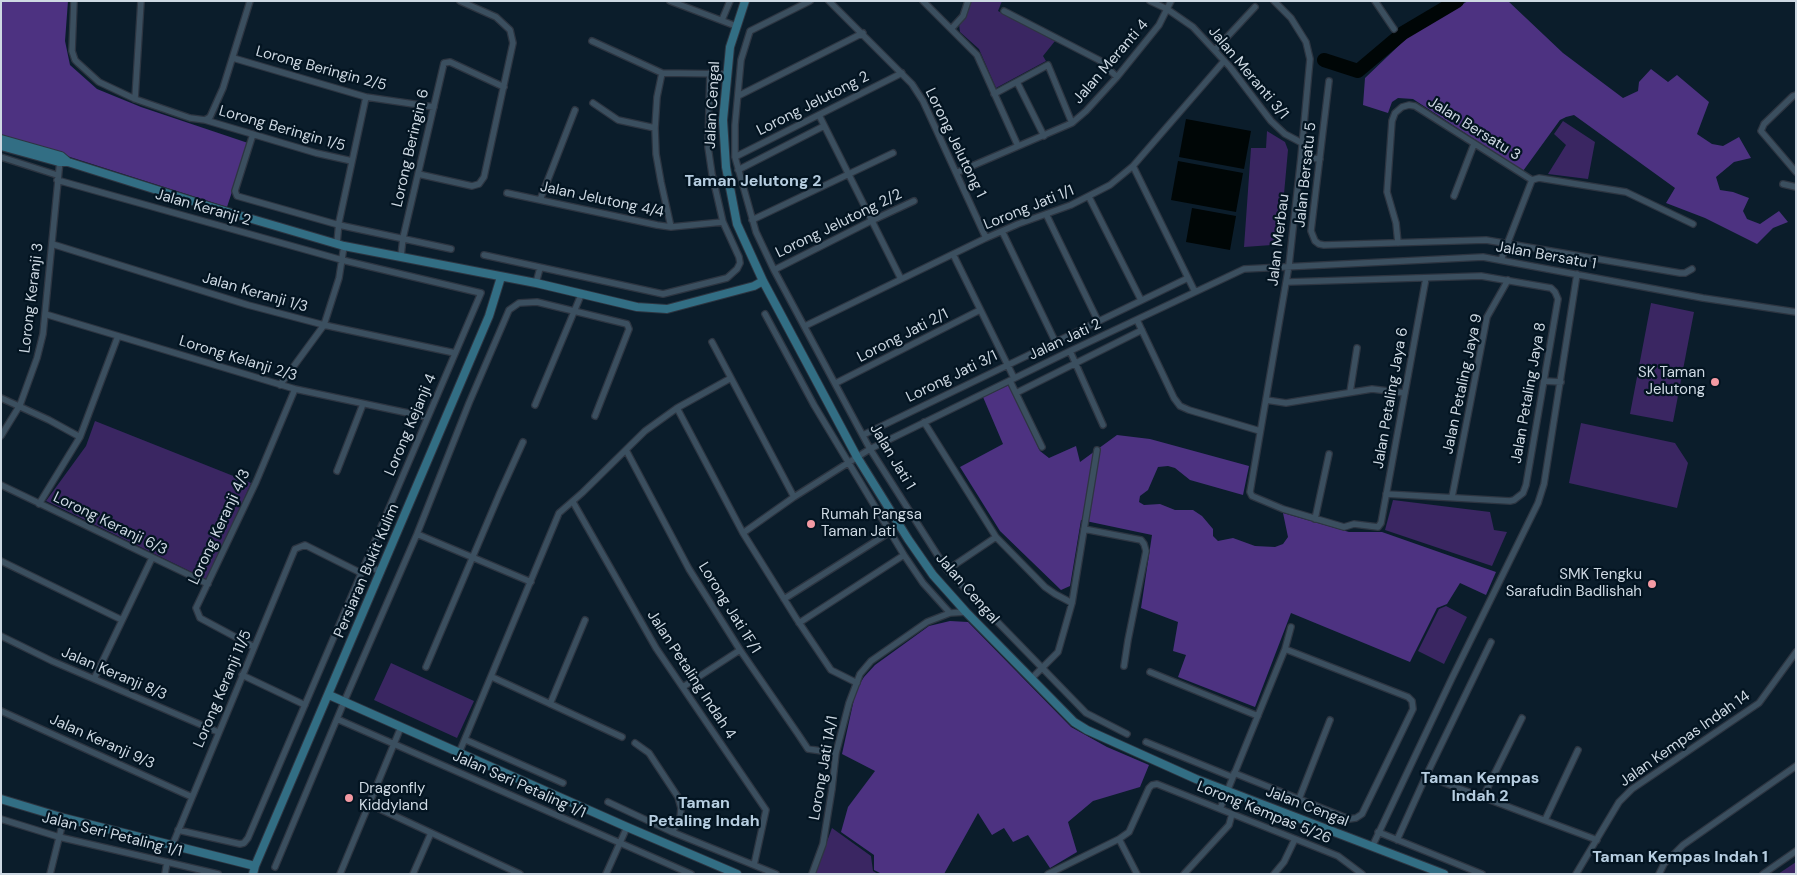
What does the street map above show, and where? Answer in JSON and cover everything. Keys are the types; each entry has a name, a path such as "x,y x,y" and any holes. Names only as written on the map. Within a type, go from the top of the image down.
{"street":[{"name":"Lorong Beringin 1/5","path":"74,1 72,51 78,64 99,82 135,99 190,118 205,120 316,153 352,161"},
{"path":"135,99 141,1"},
{"path":"418,174 472,186 479,184 484,177 513,48 510,30 496,17 472,4 460,1"},
{"path":"722,20 730,1"},
{"name":"Jalan Cengal","path":"745,1 730,47 723,120 726,167 737,224 763,281 858,456 908,539 933,575 966,612 1074,722 1087,730 1196,779 1444,874"},
{"name":"Jalan Jati 1","path":"810,1 750,31 741,60 736,124 736,160 752,220 774,270 870,449 947,570 1086,713 1127,734"},
{"name":"Lorong Jelutong 1","path":"829,1 912,84 923,100 958,172 986,238"},
{"path":"923,1 977,55 1018,146"},
{"path":"952,28 963,16 968,1"},
{"name":"Jalan Meranti 3/1","path":"1150,1 1167,9 1193,28 1224,60 1271,121 1284,134 1302,143"},
{"name":"Jalan Meranti 4","path":"958,172 1072,123 1086,111 1117,77 1159,25 1171,1"},
{"name":"Jalan Merbau","path":"1274,1 1291,18 1306,42 1310,59 1287,282 1250,492 1255,498 1315,519"},
{"path":"1375,1 1394,29"},
{"path":"674,2 736,26"},
{"path":"205,120 212,113 233,58 250,4"},
{"path":"1215,50 1255,7"},
{"path":"1004,11 1091,55 1117,77"},
{"path":"738,96 863,33"},
{"path":"592,41 662,73 727,74"},
{"name":"Lorong Beringin 2/5","path":"233,58 366,97 434,108"},
{"name":"Lorong Jati 1/1","path":"805,326 1002,230 1089,197 1110,184 1133,166 1224,60"},
{"name":"Lorong Beringin 6","path":"401,256 403,238 444,63 450,62 504,88"},
{"path":"994,94 1048,66 1072,123"},
{"path":"662,73 657,97 656,154 671,227"},
{"path":"484,256 663,294 727,278 740,263 723,222 712,174 708,148 710,74"},
{"name":"Lorong Jelutong 2","path":"726,167 819,115 902,74"},
{"name":"Jalan Bersatu 5","path":"1329,81 1311,230 1315,241 1324,245 1398,243"},
{"path":"1017,82 1044,136"},
{"path":"1796,95 1764,124 1761,131 1796,172"},
{"path":"280,385 324,325 339,278 342,260 339,225 366,97"},
{"path":"593,103 618,120 655,128"},
{"name":"Jalan Bersatu 3","path":"1398,243 1396,223 1387,192 1392,121 1395,113 1402,107 1408,105 1415,106 1532,180"},
{"path":"540,200 574,110"},
{"path":"819,115 901,279"},
{"path":"738,170 824,126"},
{"path":"253,134 235,194 339,225 451,249"},
{"path":"1,139 211,207 340,245 536,283 637,307 667,309 754,286 763,281"},
{"path":"1454,196 1474,144"},
{"path":"1,146 62,160"},
{"path":"752,220 893,153"},
{"name":"Jalan Keranji 2","path":"1,157 57,177 342,260 481,293"},
{"path":"1301,157 1320,159"},
{"name":"Lorong Keranji 3","path":"1,436 20,405 37,358 43,334 57,177 62,160"},
{"path":"1133,166 1195,292"},
{"path":"1500,260 1532,180 1539,178 1626,192 1693,224"},
{"path":"1783,184 1796,187"},
{"name":"Jalan Jelutong 4/4","path":"507,193 671,227 723,222"},
{"path":"1089,197 1141,300"},
{"name":"Lorong Jelutong 2/2","path":"774,270 914,201"},
{"path":"1046,214 1098,321"},
{"path":"1002,230 1055,341"},
{"path":"1398,243 1486,240 1680,273 1685,273 1692,269"},
{"name":"Jalan Keranji 1/3","path":"52,244 248,305 324,325 455,353"},
{"path":"953,254 1007,364 1016,393 1042,447"},
{"name":"Jalan Bersatu 1","path":"1289,265 1483,257 1704,298 1796,312"},
{"name":"Jalan Jati 2","path":"858,456 1070,351 1244,269 1289,265"},
{"path":"536,283 540,268"},
{"path":"1372,847 1538,503 1544,484 1577,274"},
{"path":"1287,282 1481,276 1508,280"},
{"name":"Persiaran Bukit Kulim","path":"254,870 489,316 501,277"},
{"name":"Lorong Jati 3/1","path":"863,434 1188,278"},
{"name":"Jalan Petaling Jaya 6","path":"1315,519 1344,527 1354,524 1378,527 1381,523 1426,278"},
{"name":"Jalan Petaling Jaya 8","path":"1452,498 1510,501 1519,496 1526,485 1558,299 1551,288 1508,280"},
{"name":"Jalan Petaling Jaya 9","path":"1452,498 1487,317 1508,280"},
{"name":"Lorong Kejanji 4","path":"178,830 240,844 244,843 248,838 481,293"},
{"path":"535,404 581,295"},
{"path":"275,867 417,534 469,403 509,310 519,303 537,302 627,324 629,328 596,416"},
{"name":"Lorong Jati 2/1","path":"836,383 980,310"},
{"name":"Lorong Kelanji 2/3","path":"45,314 280,385 427,418"},
{"path":"765,314 814,405 904,555 923,583 950,613"},
{"path":"1137,320 1174,398 1180,406 1260,431"},
{"path":"1016,393 1142,330"},
{"path":"39,504 80,437 118,336"},
{"path":"712,342 794,496"},
{"path":"1350,392 1357,348"},
{"path":"1070,351 1103,425"},
{"path":"459,753 559,513 573,502 645,431 677,408 731,378"},
{"path":"1544,381 1561,382"},
{"name":"Lorong Keranji 4/3","path":"254,647 200,618 196,608 256,482 295,389"},
{"path":"1266,400 1286,404 1372,389 1404,393"},
{"path":"1,398 20,405 80,437"},
{"path":"337,471 363,404"},
{"path":"677,408 743,533 799,623 831,670 857,683"},
{"path":"924,422 996,537 1044,587 1072,602"},
{"path":"426,668 523,442"},
{"name":"Lorong Jati 1F/1","path":"626,450 689,569 740,650 808,748 836,753"},
{"path":"1032,678 1058,652 1072,602 1097,450"},
{"path":"1315,519 1329,454"},
{"path":"743,533 794,496 858,456"},
{"name":"Lorong Keranji 6/3","path":"1,485 208,584"},
{"path":"1386,494 1452,498"},
{"name":"Jalan Petaling Indah 4","path":"573,502 656,648 766,810 754,865"},
{"path":"1084,529 1142,540 1144,544 1146,552 1124,666"},
{"path":"784,599 890,532"},
{"path":"417,534 531,582"},
{"path":"947,570 996,537"},
{"name":"Lorong Keranji 11/5","path":"172,846 295,549 302,545 361,573"},
{"path":"799,623 904,555"},
{"path":"94,679 152,558"},
{"path":"1,561 122,620"},
{"path":"365,564 380,572"},
{"name":"Lorong Jati 1A/1","path":"812,874 823,844 836,753 849,703 860,674 871,661 927,622 950,613 966,612"},
{"path":"550,704 585,620"},
{"path":"1220,809 1285,649 1291,627"},
{"name":"Jalan Keranji 8/3","path":"1,636 52,661 218,732"},
{"path":"1397,840 1491,642"},
{"path":"1146,742 1349,819 1356,818 1362,814 1413,709 1412,702 1408,697 1285,649"},
{"path":"683,687 740,650"},
{"name":"Jalan Kempas Indah 14","path":"1576,874 1619,802 1632,789 1750,711 1770,690 1796,652"},
{"path":"1150,672 1258,716"},
{"path":"242,675 305,705"},
{"path":"492,677 622,737"},
{"path":"329,696 737,874"},
{"name":"Jalan Keranji 9/3","path":"1,711 192,796"},
{"path":"1483,797 1522,718"},
{"name":"Jalan Seri Petaling 1/1","path":"337,719 620,843 678,871 691,874"},
{"path":"1300,799 1330,720"},
{"path":"340,874 401,727"},
{"path":"466,740 563,783"},
{"path":"634,744 649,753 678,796 681,808 680,819 672,832"},
{"path":"1545,820 1578,750"},
{"path":"1659,874 1664,864 1683,845 1796,766"},
{"path":"1426,776 1597,840"},
{"name":"Lorong Kempas 5/26","path":"1119,839 1129,832 1152,785 1157,784 1338,856 1362,874"},
{"path":"1,799 254,870"},
{"path":"608,802 672,832 776,874"},
{"path":"369,804 520,874"},
{"path":"1184,874 1228,825 1232,814"},
{"path":"50,874 64,818"},
{"name":"Jalan Seri Petaling 1/1","path":"1,819 59,837 218,874"},
{"path":"606,874 626,827"},
{"path":"1378,832 1482,874"},
{"path":"413,874 431,833"},
{"path":"1048,874 1119,839 1137,874"},
{"path":"1274,874 1284,862 1294,839"},
{"path":"1763,874 1796,852"},
{"path":"165,874 167,862"}],"shaded area":[{"path":"1,1 68,1 65,41 70,65 97,89 141,107 248,143 227,207 1,135"},
{"path":"971,1 1002,1 998,11 1055,41 1043,56 1046,61 996,88 979,49 960,32 959,24 966,16"},
{"path":"1468,1 1508,1 1563,53 1623,98 1638,91 1639,82 1651,69 1668,82 1677,75 1709,102 1697,134 1712,144 1723,146 1739,137 1751,158 1734,162 1716,177 1720,190 1733,192 1749,198 1743,211 1747,219 1760,224 1779,211 1788,222 1773,228 1757,244 1705,218 1666,203 1675,188 1574,115 1560,120 1523,171 1413,99 1398,98 1392,102 1388,113 1363,105 1365,78 1411,34"},
{"path":"1186,119 1251,131 1244,169 1179,157"},
{"path":"1563,121 1595,142 1588,179 1548,174 1566,145 1554,134"},
{"path":"1267,131 1285,142 1288,150 1280,238 1272,245 1244,247 1251,148 1266,148"},
{"path":"1178,161 1243,173 1236,212 1171,200"},
{"path":"1192,208 1236,216 1230,250 1186,242"},
{"path":"1651,303 1694,312 1673,422 1630,414"},
{"path":"1009,385 1040,451 1049,458 1076,446 1080,462 1117,435 1150,439 1249,466 1243,495 1190,480 1175,468 1168,466 1158,467 1148,490 1140,496 1139,502 1144,505 1160,504 1175,510 1193,510 1202,516 1213,529 1213,536 1218,541 1233,538 1255,546 1275,547 1283,544 1288,537 1283,513 1349,532 1382,532 1496,572 1486,595 1460,583 1447,604 1437,608 1410,662 1291,613 1255,707 1178,677 1186,655 1173,651 1178,622 1141,608 1152,535 1081,520 1070,586 1061,590 1000,531 960,467 1003,444 983,397"},
{"path":"95,421 251,483 208,580 46,501 86,446"},
{"path":"1581,423 1675,443 1688,463 1677,508 1569,483"},
{"path":"1393,500 1490,512 1494,530 1507,532 1492,566 1385,530"},
{"path":"1446,606 1467,617 1444,664 1418,651 1439,609"},
{"path":"950,621 968,622 1071,727 1107,747 1149,765 1140,787 1093,801 1068,822 1077,852 1050,868 1028,835 1013,842 1004,828 992,835 978,813 944,874 882,874 874,870 874,855 841,832 848,807 875,771 842,754 856,690 875,665 929,626"},
{"path":"391,663 474,701 457,738 374,700"},
{"path":"832,828 871,856 873,871 878,874 815,874"},
{"path":"1796,862 1796,874 1778,874"}],"waterway":[{"path":"1324,60 1358,71 1403,33 1457,1"}],"place":[{"name":"SK Taman Jelutong","path":"1715,382"},
{"name":"Rumah Pangsa Taman Jati","path":"811,524"},
{"name":"SMK Tengku Sarafudin Badlishah","path":"1652,584"},
{"name":"Dragonfly Kiddyland","path":"349,798"}],"district":[{"name":"Taman Jelutong 2","path":"753,182"},
{"name":"Taman Kempas Indah 2","path":"1480,788"},
{"name":"Taman Petaling Indah","path":"704,813"},
{"name":"Taman Kempas Indah 1","path":"1680,858"}]}
